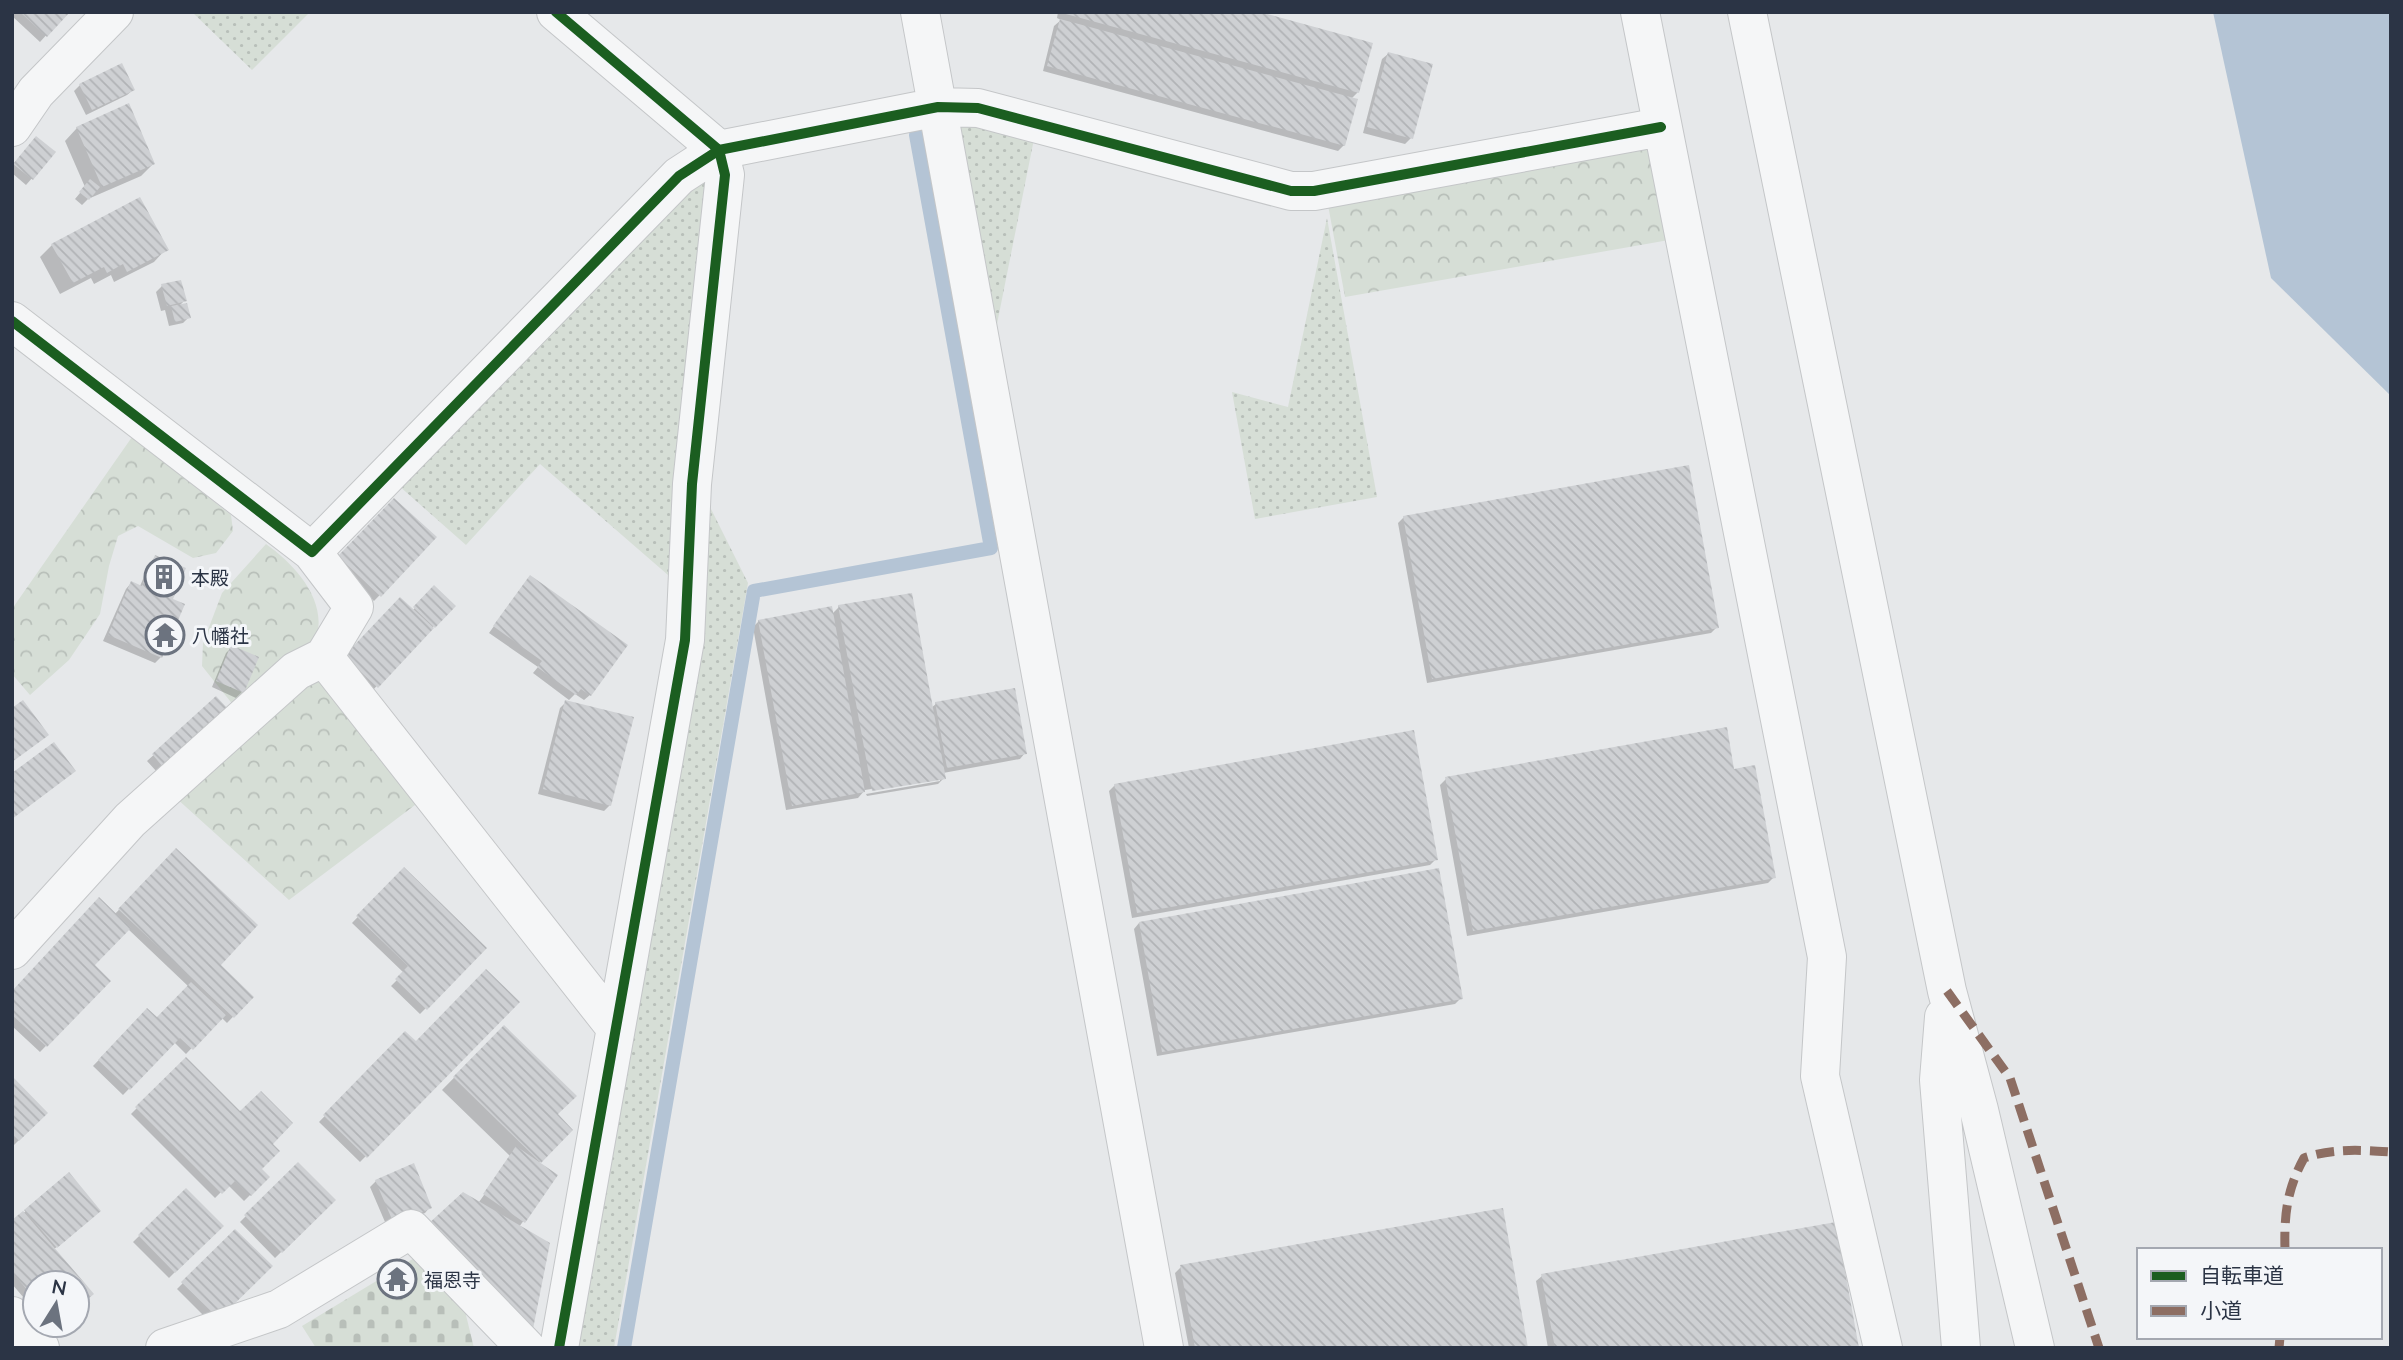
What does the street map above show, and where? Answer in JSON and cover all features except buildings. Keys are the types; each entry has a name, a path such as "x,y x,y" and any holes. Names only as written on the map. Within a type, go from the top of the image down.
{"street":[{"path":"12,127 36,92 114,12"},
{"path":"556,12 719,150 725,176 692,484 685,640 559,1348"},
{"path":"920,12 1164,1348"},
{"path":"1640,12 1827,957 1820,1076 1883,1348"},
{"path":"1747,12 1947,991 1979,1110 2035,1348"},
{"path":"312,552 679,176 719,150 938,107 978,108 1291,191 1314,191 1661,127"},
{"path":"12,321 312,552 354,607 324,657 296,671 130,820 12,950"},
{"path":"324,657 615,1027"},
{"path":"1947,991 1939,1080 1961,1348"},
{"path":"165,1348 279,1309 411,1229 526,1348"},
{"path":"12,1316 40,1348"}],"green space":[{"path":"192,12 310,12 252,70"},
{"path":"958,124 986,126 1034,139 997,324"},
{"path":"1650,148 1669,240 1345,297 1328,205"},
{"path":"704,177 705,199 668,575 540,464 466,545 398,485"},
{"path":"1327,218 1377,497 1255,519 1232,392 1288,407"},
{"path":"132,437 231,515 233,531 216,553 193,558 138,526 118,536 100,614 69,660 30,695 12,674 12,609"},
{"path":"704,495 748,583 614,1348 573,1348"},
{"path":"266,544 289,564 309,589 315,603 318,633 308,652 234,706 202,666 203,643 222,593"},
{"path":"321,678 419,802 289,900 175,797 295,690"},
{"name":"福恩寺","path":"416,1257 465,1311 474,1348 316,1348 302,1326"}],"water":[{"path":"2213,12 2391,12 2391,396 2271,278"}],"waterway":[{"path":"624,1348 754,591 991,548 916,135"}],"marked path":[{"path":"1947,991 2010,1078 2099,1348"},
{"path":"2285,1248 2288,1202 2304,1158 2337,1151 2391,1152"},
{"path":"2279,1348 2280,1339"}],"cycle path":[{"path":"556,12 719,150 725,175 692,484 685,640 559,1348"},
{"path":"12,321 312,552 679,176 719,150 938,107 978,108 1291,191 1314,191 1661,127"}],"place":[{"name":"本殿","path":"164,577"},
{"name":"八幡社","path":"165,635"},
{"name":"福恩寺","path":"397,1279"}]}
